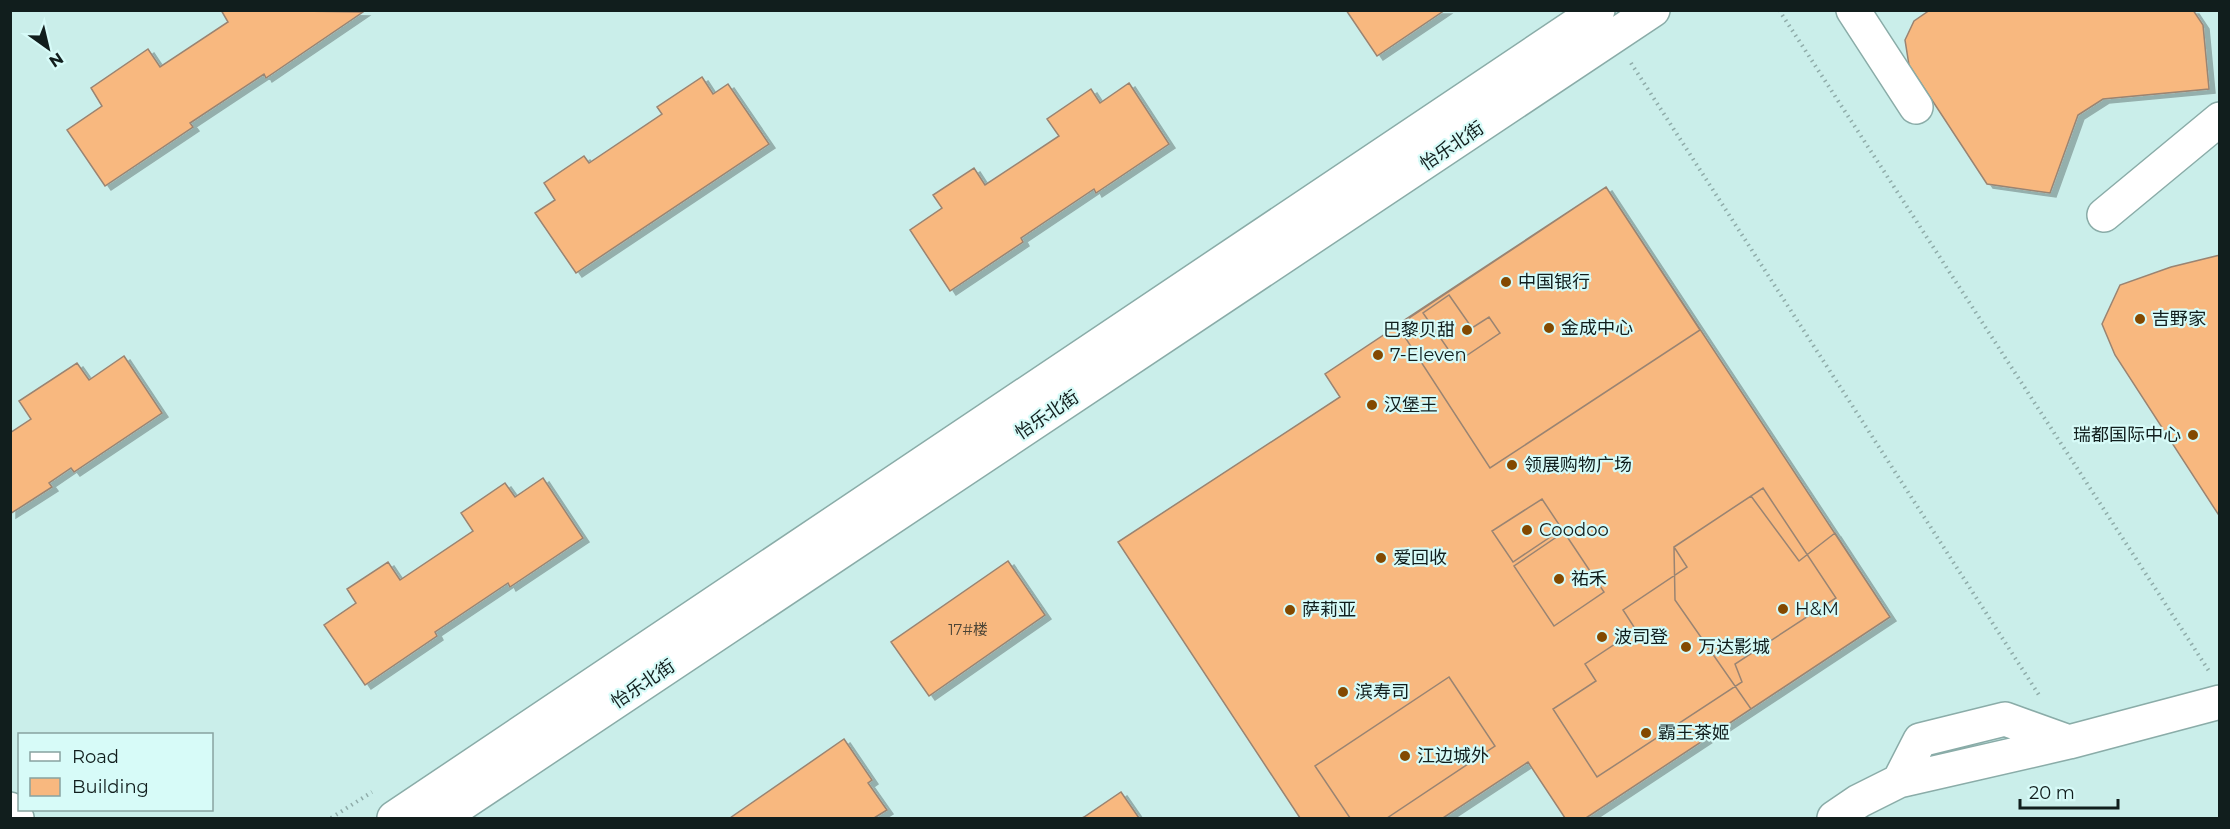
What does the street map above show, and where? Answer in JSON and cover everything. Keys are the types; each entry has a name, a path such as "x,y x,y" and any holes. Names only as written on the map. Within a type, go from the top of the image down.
{"main road":[{"name":"怡乐北街","path":"394,819 1605,25 1653,10"},
{"path":"1853,10 1916,107"},
{"name":"怡乐北街","path":"441,819 1605,25"},
{"path":"2104,215 2220,119"},
{"path":"1834,819 1859,801 1899,781 2069,742 2216,689"},
{"path":"10,810 16,819"}],"path":[{"path":"1779,10 2216,689"},
{"path":"1605,25 2069,742"}],"building":[{"path":"221,10 363,12 266,78 264,74 190,123 193,127 105,186 67,130 102,106 91,88 148,49 160,67 228,22"},
{"path":"1346,10 1445,10 1377,56"},
{"path":"1930,10 2193,10 2203,25 2209,89 2103,99 2078,115 2050,193 1987,184 1909,65 1905,40 1914,21"},
{"path":"702,77 713,94 728,84 769,144 576,273 535,213 555,200 544,183 584,156 589,163 662,114 657,107"},
{"path":"1129,83 1169,144 1096,193 1094,189 1021,238 1023,242 950,291 910,230 942,208 933,195 974,168 985,185 1059,136 1047,119 1091,89 1100,103"},
{"name":"领展购物广场","path":"1606,187 1890,617 1586,818 1565,818 1528,762 1443,818 1300,818 1118,542 1340,397 1325,374"},
{"name":"金成中心","path":"1606,187 1700,330 1490,468 1397,325"},
{"name":"瑞都国际中心","path":"2220,255 2220,517 2115,355 2102,324 2120,285 2171,267"},
{"name":"巴黎贝甜","path":"1449,295 1472,328 1489,317 1500,333 1457,362 1423,313"},
{"path":"124,356 162,413 74,472 71,468 49,483 52,487 10,514 10,433 31,419 19,401 77,363 89,380"},
{"path":"543,478 583,538 510,587 508,583 435,632 437,636 365,685 324,625 356,603 347,589 388,562 400,580 473,531 461,513 505,483 515,497"},
{"name":"万达影城","path":"1763,488 1836,598 1735,664 1742,682 1597,777 1553,709 1596,681 1585,664 1636,630 1623,610 1687,567 1674,547"},
{"name":"H&M","path":"1751,496 1799,561 1835,533 1890,617 1751,709 1675,600 1674,547"},
{"name":"Coodoo","path":"1542,499 1562,529 1513,562 1492,531"},
{"name":"祐禾","path":"1564,532 1604,592 1554,626 1514,566"},
{"path":"1008,561 1045,615 929,696 891,642"},
{"name":"江边城外","path":"1449,677 1495,746 1387,818 1350,818 1315,766"},
{"path":"844,739 872,780 868,783 887,810 874,818 730,818"},
{"path":"1121,792 1139,818 1082,818 1084,817"}],"place":[{"name":"中国银行","path":"1506,282"},
{"name":"吉野家","path":"2140,319"},
{"name":"金成中心","path":"1549,328"},
{"name":"巴黎贝甜","path":"1467,330"},
{"name":"7-Eleven","path":"1378,355"},
{"name":"汉堡王","path":"1372,405"},
{"name":"瑞都国际中心","path":"2193,435"},
{"name":"领展购物广场","path":"1512,465"},
{"name":"Coodoo","path":"1527,530"},
{"name":"爱回收","path":"1381,558"},
{"name":"祐禾","path":"1559,579"},
{"name":"H&M","path":"1783,609"},
{"name":"萨莉亚","path":"1290,610"},
{"name":"波司登","path":"1602,637"},
{"name":"万达影城","path":"1686,647"},
{"name":"滨寿司","path":"1343,692"},
{"name":"霸王茶姬","path":"1646,733"},
{"name":"江边城外","path":"1405,756"}]}
